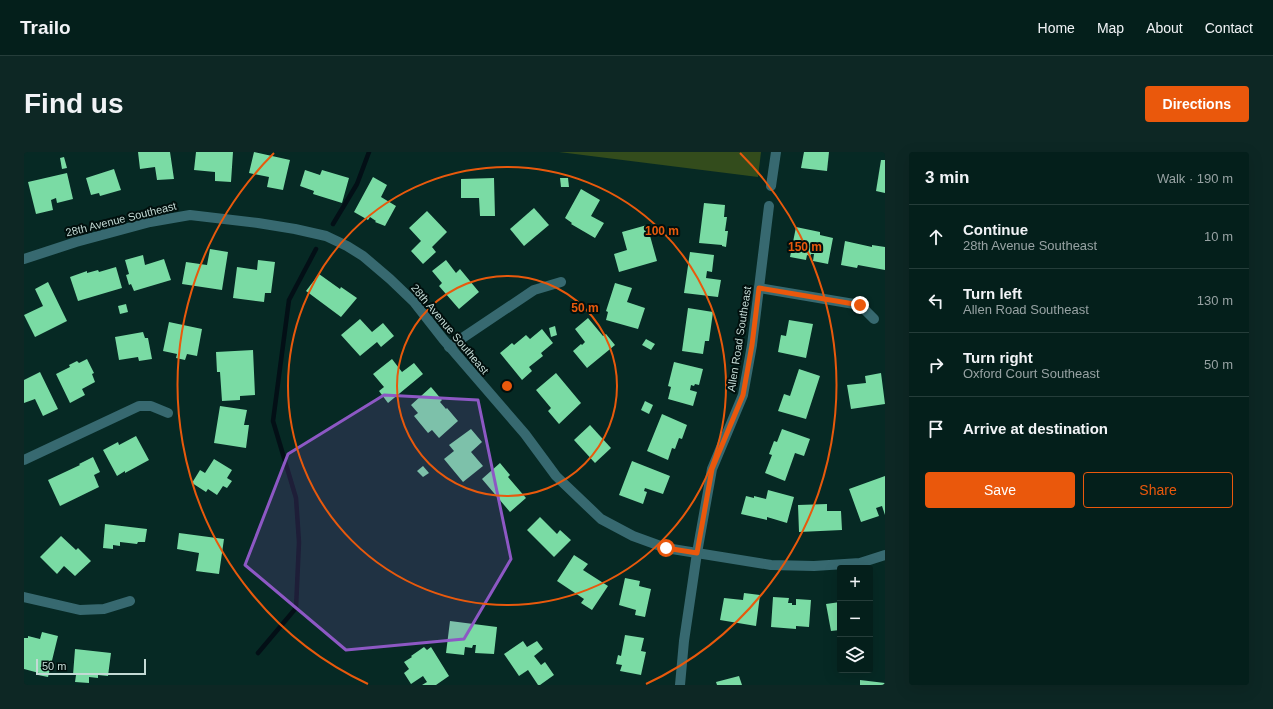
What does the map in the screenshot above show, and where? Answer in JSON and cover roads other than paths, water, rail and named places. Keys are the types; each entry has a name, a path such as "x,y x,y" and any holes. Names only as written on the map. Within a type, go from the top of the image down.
{"street":[{"path":"772,186 776,152"},
{"name":"Allen Road Southeast","path":"680,685 684,641 697,553 712,469 743,395 752,345 769,206"},
{"name":"28th Avenue Southeast","path":"24,259 76,242 150,222 190,215 295,228 326,236 363,256 414,302 449,347 525,434 556,476 601,519 633,536 666,548 771,564 814,566 860,563 885,555"},
{"path":"449,347 534,290 561,282"},
{"path":"759,288 860,305 874,318"},
{"path":"24,460 139,406 151,406 168,413"},
{"path":"24,597 80,610 104,608 130,601"}],"waterway":[{"path":"333,224 357,184 369,152"},
{"path":"258,653 296,608 299,542 296,498 273,421 289,300 316,249"}]}
